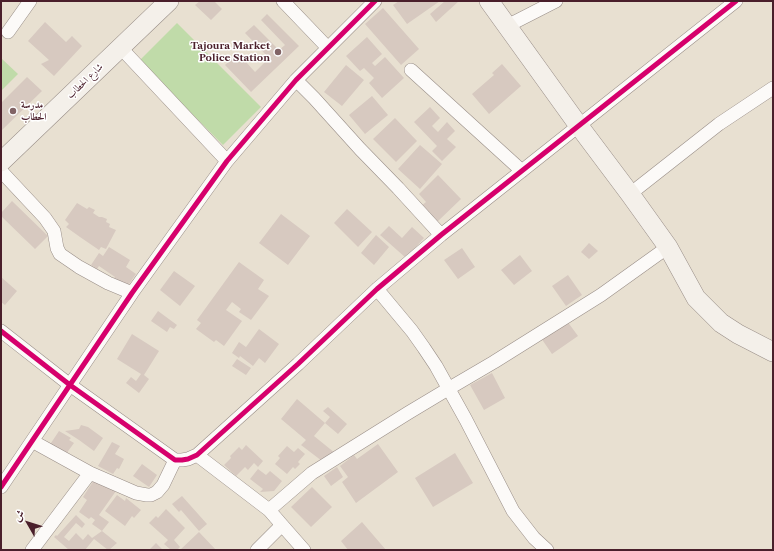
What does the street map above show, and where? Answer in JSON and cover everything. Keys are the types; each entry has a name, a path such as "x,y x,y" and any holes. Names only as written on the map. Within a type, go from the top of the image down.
{"street":[{"path":"8,32 30,1"},
{"name":"شارع الحطاب","path":"1,162 169,1"},
{"path":"283,1 328,48"},
{"path":"1,487 132,293 227,161 296,80 375,1"},
{"path":"489,1 668,247 696,298 721,323 738,334 773,352"},
{"path":"507,26 556,1"},
{"path":"1,331 70,385 175,460 188,459 197,454 298,364 377,289 441,235 736,1"},
{"path":"120,47 227,161"},
{"path":"411,70 522,170"},
{"path":"296,80 441,235"},
{"path":"630,194 719,124 773,88"},
{"path":"1,171 45,218 54,231 57,248 60,254 108,283 132,293"},
{"path":"268,510 312,472 494,362 601,295 668,247"},
{"path":"377,289 412,331 436,366 513,511 534,538 547,550"},
{"path":"32,441 90,473 136,493 147,495 157,492 175,460"},
{"path":"197,454 268,510 304,550"},
{"path":"32,550 90,473"},
{"path":"257,550 282,524"}],"green space":[{"path":"177,23 261,107 223,145 139,61"},
{"path":"1,58 18,74 1,91"}],"building":[{"name":"Tajoura Market Police Station","path":"200,1 214,1 222,9 211,20 195,5"},
{"path":"399,1 440,1 407,24 393,5"},
{"path":"445,1 459,1 436,22 430,14"},
{"path":"383,8 419,49 401,65 365,24"},
{"name":"Tajoura Market Police Station","path":"267,14 299,46 251,92 225,65 238,53 255,72 269,58 245,33 254,25 279,50 285,45 261,20"},
{"path":"45,22 66,42 72,36 82,46 54,76 41,64 49,60 28,41"},
{"path":"367,37 382,54 372,63 375,66 385,57 404,78 382,98 369,83 374,78 364,68 360,71 346,56"},
{"path":"502,64 521,86 489,114 472,94 494,75 492,73"},
{"path":"346,65 364,80 342,106 324,92"},
{"name":"مدرسة الحطاب","path":"27,77 42,91 1,131 1,103"},
{"path":"372,96 388,115 365,134 349,115"},
{"path":"430,107 440,118 432,126 438,132 447,122 455,131 447,139 456,147 442,161 432,151 437,146 414,122"},
{"path":"395,118 417,141 396,162 373,139"},
{"path":"420,145 442,164 420,189 398,169"},
{"path":"438,175 461,199 436,223 420,207 426,202 419,194"},
{"path":"12,201 48,236 35,249 1,216 1,213"},
{"path":"77,203 87,209 89,207 95,210 93,213 99,217 107,219 106,222 110,224 109,227 116,230 106,249 101,247 99,250 66,227 69,224 65,220"},
{"path":"347,209 372,232 358,247 334,223"},
{"path":"281,214 310,236 288,265 259,243"},
{"path":"389,226 402,238 412,227 424,238 406,258 380,235"},
{"path":"376,235 389,247 374,265 361,253"},
{"path":"589,243 598,251 589,259 581,252"},
{"path":"109,247 130,260 126,267 136,274 127,287 113,279 115,277 99,266 97,269 91,265 99,253 103,256"},
{"path":"462,248 475,267 458,279 444,260"},
{"path":"520,255 532,271 514,285 501,270"},
{"path":"239,262 264,280 258,289 269,296 251,320 239,312 241,309 232,302 226,310 242,321 224,346 216,340 214,342 196,329 201,323 197,320"},
{"path":"174,271 195,286 180,306 160,290"},
{"path":"568,275 582,295 566,306 552,286"},
{"path":"1,277 17,291 5,305 1,302"},
{"path":"158,311 177,325 174,329 170,327 167,332 151,321"},
{"path":"567,321 578,336 552,354 541,338"},
{"path":"259,329 279,344 265,363 259,358 253,366 240,356 239,358 232,353 239,342 246,347"},
{"path":"132,334 159,351 144,375 149,379 139,393 126,383 131,377 136,381 141,374 117,359"},
{"path":"237,359 251,368 246,375 232,366"},
{"path":"492,373 505,398 484,410 470,385"},
{"path":"297,399 325,423 314,436 335,453 322,461 301,445 306,440 281,419"},
{"path":"328,407 347,424 338,434 325,423 330,417 323,411"},
{"path":"81,425 88,427 103,438 94,451 65,431 79,429"},
{"path":"59,431 71,438 69,440 74,443 66,454 49,446"},
{"path":"112,442 120,446 115,454 124,459 119,469 117,468 113,474 98,466"},
{"path":"378,444 398,472 356,503 342,482 348,477 340,466 354,455 357,459"},
{"path":"246,445 263,461 258,467 254,463 248,470 245,467 236,476 224,465 239,447 242,450"},
{"path":"287,446 294,452 298,448 305,454 298,462 300,464 295,469 293,467 287,474 275,464 280,458 278,456"},
{"path":"455,453 473,483 433,507 415,478"},
{"path":"142,464 157,475 149,487 133,476"},
{"path":"337,467 343,477 331,486 324,476"},
{"path":"258,469 266,475 270,471 282,481 274,491 260,492 263,489 250,479"},
{"path":"94,480 116,491 99,515 109,522 102,531 92,524 95,520 91,517 89,519 79,512 87,500 83,497"},
{"path":"312,487 332,507 311,527 291,507"},
{"path":"117,495 125,501 126,498 141,510 134,518 132,516 125,526 105,511"},
{"path":"182,496 207,524 199,531 181,510 179,512 172,504"},
{"path":"166,509 185,528 174,540 180,547 177,550 171,550 164,544 168,540 149,523 156,516 158,518"},
{"path":"76,515 85,524 82,528 76,523 64,537 69,541 76,533 83,540 88,534 92,538 102,531 117,543 108,550 94,539 85,550 69,550 54,537 56,535 57,536"},
{"path":"362,522 386,550 348,550 341,541"},
{"path":"199,532 216,550 180,550"},
{"path":"156,543 163,550 149,550"}],"cycle path":[{"path":"1,487 132,293 227,161 296,80 375,1"},
{"path":"1,331 70,385 175,460 188,459 197,455 298,364 377,289 441,235 736,1"}],"place":[{"name":"Tajoura Market Police Station","path":"278,52"},
{"name":"مدرسة الحطاب","path":"13,111"}]}
